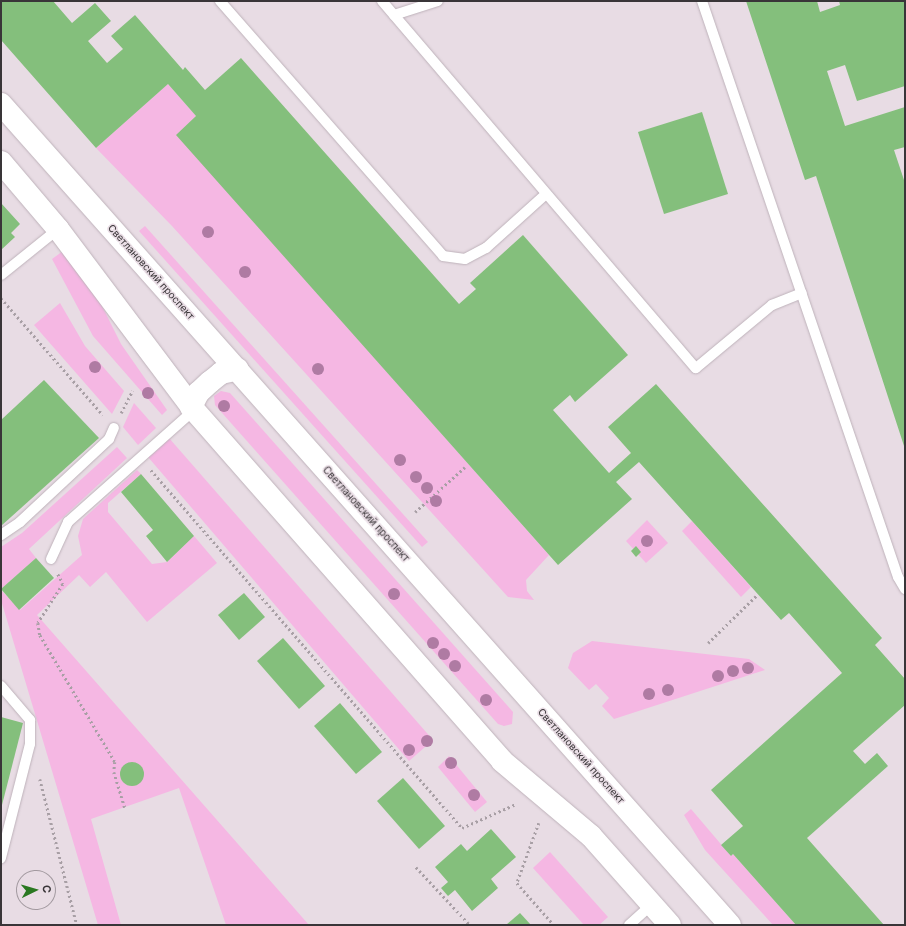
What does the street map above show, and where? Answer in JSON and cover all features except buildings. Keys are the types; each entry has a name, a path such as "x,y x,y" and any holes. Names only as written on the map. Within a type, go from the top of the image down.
{"main road":[{"name":"Светлановский проспект","path":"1,104 238,369 730,925"},
{"path":"1,162 58,229 193,408 502,761 591,836 670,925"},
{"path":"193,408 198,392 222,374 238,369"}],"lane":[{"path":"220,1 443,256 465,259 486,248 546,194"},
{"path":"382,1 696,368 772,305 802,293"},
{"path":"394,15 438,1"},
{"path":"702,1 898,577 905,589"},
{"path":"1,275 58,229"},
{"path":"51,559 68,522 140,458 193,408"},
{"path":"1,536 20,522 109,439 114,428"},
{"path":"1,686 30,720 30,744 1,858"},
{"path":"629,925 652,904"}],"path":[{"path":"1,298 114,428 132,391"},
{"path":"140,458 462,828 519,803"},
{"path":"415,512 465,467"},
{"path":"51,559 63,584 38,623 40,635 115,762 114,772 125,807"},
{"path":"708,643 757,595"},
{"path":"30,744 53,823 78,925"},
{"path":"539,823 517,883 554,925"},
{"path":"416,867 470,925"}],"shaded area":[{"path":"168,84 196,116 177,135 549,555 526,580 527,591 534,600 508,597 172,226 96,148"},
{"path":"145,226 428,542 422,547 139,231"},
{"path":"63,251 98,298 121,344 167,410 162,415 93,336 52,259"},
{"path":"60,303 85,346 124,391 112,414 34,325"},
{"path":"221,391 230,393 513,712 512,724 504,726 498,724 215,405 214,396"},
{"path":"134,403 156,428 138,445 123,427"},
{"path":"169,438 433,740 409,761 148,457"},
{"path":"117,447 127,458 29,549 36,558 1,589 1,547 22,533"},
{"path":"137,470 141,474 108,503 108,512 152,564 167,562 194,536 217,563 147,622 106,572 90,587 79,575 37,615 309,925 226,925 179,788 91,819 121,925 98,925 1,600 1,590 20,610 82,555 78,536 83,519"},
{"path":"647,520 668,543 646,563 626,541"},
{"path":"692,521 751,587 741,597 682,531"},
{"path":"592,641 749,659 765,670 614,719 602,706 609,698 596,684 589,690 568,668 573,653"},
{"path":"449,756 487,802 475,812 438,767"},
{"path":"691,809 731,856 733,854 796,925 773,925 705,850 684,815"},
{"path":"550,852 608,917 599,925 584,925 533,868"}]}
